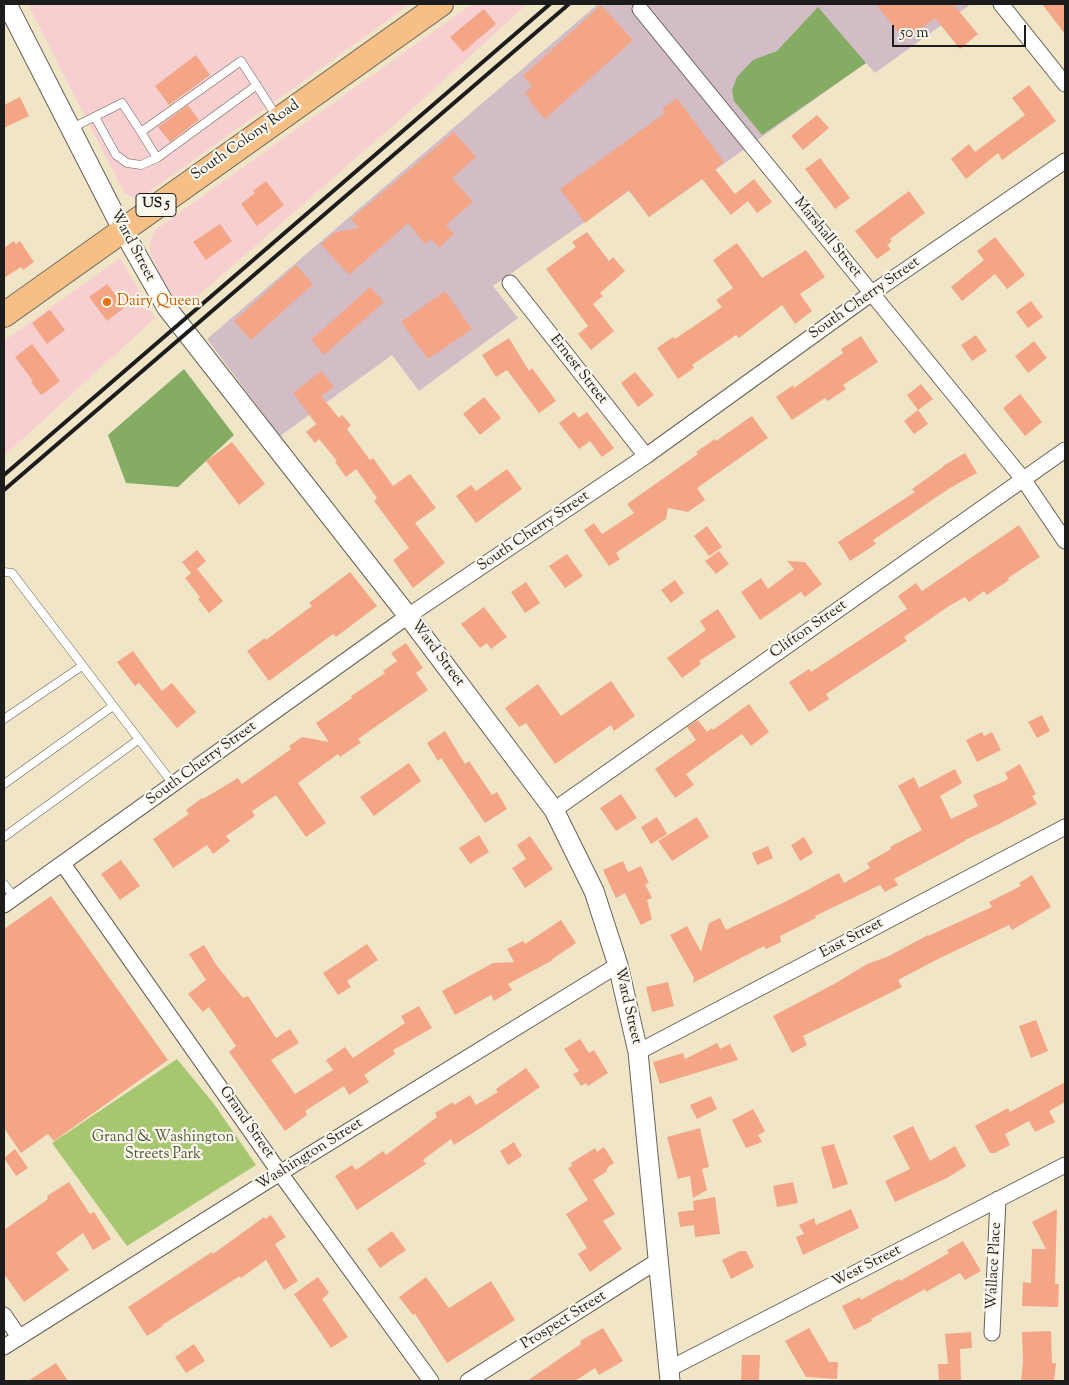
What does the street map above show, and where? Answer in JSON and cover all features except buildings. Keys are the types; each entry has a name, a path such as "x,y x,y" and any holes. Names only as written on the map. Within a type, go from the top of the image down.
{"main road":[{"name":"South Colony Road","path":"4,315 122,229 441,4"}],"street":[{"path":"1001,4 1065,84"},
{"name":"Marshall Street","path":"640,9 1023,479 1065,541"},
{"name":"Ward Street","path":"8,15 70,128 122,229 167,308 408,616 554,810 594,891 618,965 638,1052 669,1375"},
{"name":"South Cherry Street","path":"9,902 408,616 646,456 872,293 1065,161"},
{"name":"Ernest Street","path":"510,283 646,456"},
{"name":"Clifton Street","path":"554,810 1065,450"},
{"name":"East Street","path":"638,1052 1065,826"},
{"name":"Grand Street","path":"63,864 280,1173 431,1381"},
{"name":"Washington Street","path":"4,1347 280,1173 618,965"},
{"name":"West Street","path":"669,1375 1065,1165"},
{"name":"Wallace Place","path":"992,1332 998,1199"},
{"name":"Prospect Street","path":"468,1381 659,1260"},
{"path":"4,1315 19,1337"}],"lane":[{"path":"141,132 241,62 258,85 278,118"},
{"path":"95,117 116,155 127,163 141,164 157,158 258,85"},
{"path":"70,128 122,103 157,158"},
{"path":"4,572 12,574 173,784"},
{"path":"4,719 82,666"},
{"path":"4,784 113,706"},
{"path":"4,837 138,740"},
{"path":"4,884 9,902"}],"shaded area":[{"path":"28,4 410,4 138,200 124,193"},
{"path":"472,4 526,5 419,103 184,308 176,301 159,273 150,252 150,241 155,230"},
{"path":"598,4 971,4 875,73 866,63 649,217 629,191 493,286 518,318 419,391 392,355 280,436 207,339"},
{"path":"120,258 155,318 4,456 4,341"}],"green space":[{"path":"818,7 866,63 762,135 734,101 732,90 737,77 753,60 777,51"},
{"path":"184,369 234,435 178,487 126,483 108,435"},
{"name":"Grand & Washington Streets Park","path":"177,1059 214,1104 256,1165 127,1246 52,1143"}],"railway":[{"path":"4,475 550,4"},
{"path":"4,490 569,4"}],"place":[{"name":"Dairy Queen","path":"107,302"}]}
